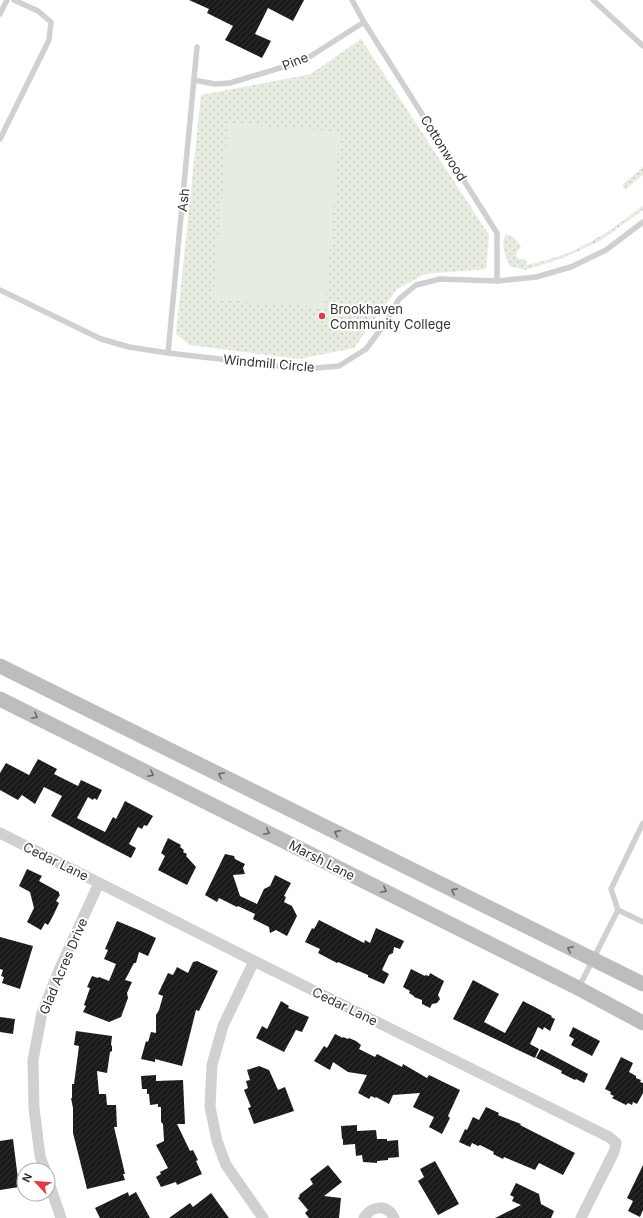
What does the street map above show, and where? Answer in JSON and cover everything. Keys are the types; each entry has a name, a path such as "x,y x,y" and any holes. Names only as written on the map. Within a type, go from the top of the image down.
{"main road":[{"path":"0,666 643,984"},
{"name":"Marsh Lane","path":"0,699 578,988 643,1023"}],"street":[{"name":"Cedar Lane","path":"0,833 609,1137 616,1143 614,1152 581,1218"},
{"name":"Glad Acres Drive","path":"42,1162 40,1156 34,1108 33,1060 42,1013 60,968 100,883"},
{"path":"254,961 223,1026 212,1065 210,1107 217,1141 226,1165 263,1218"},
{"path":"56,1202 61,1218"},
{"path":"364,1218 370,1210 380,1208 385,1209 394,1218"}],"lane":[{"path":"0,14 7,0"},
{"path":"0,139 49,40 51,22 38,11 14,0"},
{"path":"352,0 364,22"},
{"path":"593,0 643,46"},
{"name":"Pine","path":"194,80 215,84 230,83 303,61 364,22"},
{"name":"Cottonwood","path":"364,22 498,234 497,281"},
{"name":"Ash","path":"168,353 197,47"},
{"name":"Windmill Circle","path":"0,290 101,339 129,347 306,369 339,366 366,349 384,324 399,298 416,285 440,279 497,281 536,277 571,267 606,250 643,222"},
{"path":"578,988 618,910 611,889 643,823"},
{"path":"618,910 643,922"}],"shaded area":[{"path":"361,39 489,235 486,269 425,274 397,289 354,348 299,359 190,345 176,334 201,95 311,74"},
{"path":"228,123 340,132 325,308 213,299"},
{"path":"643,167 643,175 625,190 622,185"},
{"path":"643,205 643,210 600,241 563,258 525,270 510,266 504,251 505,235 510,235 513,236 521,247 516,255 518,259 525,259 527,265 558,257 607,232"}],"building":[{"path":"189,0 304,0 293,21 268,8 255,34 271,41 262,58 225,40 233,26 207,13 209,9"},
{"path":"38,759 57,769 54,774 78,786 81,780 102,790 97,800 94,798 93,800 88,797 77,818 105,832 113,817 116,819 125,801 153,816 147,826 144,825 142,829 138,827 129,844 136,848 131,858 51,816 62,796 44,787 35,804 22,795 18,800 0,790 0,773 6,763 29,775"},
{"path":"168,838 181,845 180,847 184,850 183,852 187,854 186,856 196,867 187,885 158,870 165,856 161,853"},
{"path":"225,854 234,856 235,859 245,864 243,868 245,874 233,875 240,896 257,904 264,889 270,886 275,875 291,883 284,896 286,897 284,902 292,906 297,916 287,936 276,930 270,933 269,927 253,919 255,914 219,898 217,902 205,895"},
{"path":"27,869 42,876 39,881 59,892 60,895 56,901 59,903 54,914 48,925 45,923 41,930 27,922 34,908 30,892 19,886"},
{"path":"319,920 364,943 365,940 370,943 376,928 404,941 400,949 394,947 393,953 389,955 382,970 389,974 384,984 368,977 368,975 338,962 337,963 318,953 320,949 305,942 312,928 314,929"},
{"path":"117,921 156,938 148,956 139,952 136,963 134,963 125,980 132,982 127,993 128,998 121,1017 109,1022 83,1012 90,988 87,987 92,976 109,981 116,964 104,959 108,950 105,949"},
{"path":"0,937 33,946 20,989 2,983 4,977 1,976 3,970 0,969"},
{"path":"197,961 218,971 199,1011 196,1010 182,1066 155,1059 155,1062 141,1059 146,1041 148,1042 151,1032 156,1033 156,1015 163,996 158,994 168,973 173,975 177,967 188,973 193,962"},
{"path":"411,969 425,976 429,976 430,973 444,981 438,995 440,999 437,1003 432,1004 430,1008 422,1004 422,1000 414,997 409,993 410,991 403,987"},
{"path":"473,980 499,994 484,1022 505,1033 523,1001 555,1019 550,1031 544,1027 543,1030 538,1027 530,1044 539,1049 535,1058 453,1019"},
{"path":"281,1001 289,1006 288,1008 309,1017 302,1032 296,1030 284,1052 256,1038 262,1026 267,1029"},
{"path":"0,1017 15,1019 13,1034 0,1032"},
{"path":"573,1027 600,1041 592,1056 571,1045 574,1039 569,1036"},
{"path":"76,1031 112,1036 112,1051 110,1052 107,1073 97,1071 99,1094 106,1094 107,1105 116,1105 117,1127 114,1127 125,1174 123,1174 125,1180 87,1189 73,1133 73,1108 71,1098 79,1046 74,1045"},
{"path":"335,1034 343,1038 349,1038 356,1041 361,1045 359,1049 375,1057 377,1054 402,1067 403,1064 427,1078 429,1075 460,1090 448,1116 450,1118 442,1134 429,1127 434,1117 413,1107 420,1093 393,1095 389,1104 376,1097 371,1096 369,1099 358,1093 367,1075 348,1072 333,1062 330,1070 314,1061 324,1046 327,1048"},
{"path":"541,1049 588,1074 584,1083 561,1073 562,1071 536,1058"},
{"path":"621,1057 633,1063 629,1072 643,1083 643,1093 637,1104 633,1102 632,1105 628,1103 626,1105 612,1098 614,1096 610,1094 611,1092 605,1089"},
{"path":"259,1066 269,1070 278,1090 285,1087 294,1111 254,1124 248,1108 251,1107 244,1090 248,1088 246,1081 250,1080 247,1070"},
{"path":"156,1075 156,1081 183,1080 185,1124 177,1124 190,1151 193,1150 198,1160 196,1161 202,1174 177,1185 176,1182 161,1187 156,1177 161,1174 160,1172 168,1168 156,1145 164,1141 163,1124 161,1122 161,1107 158,1107 158,1104 150,1105 147,1089 142,1089 141,1076"},
{"path":"486,1107 499,1113 498,1115 521,1124 520,1125 575,1153 563,1175 539,1163 535,1170 504,1157 503,1159 493,1154 494,1152 480,1145 478,1146 472,1143 470,1147 459,1142 473,1117 479,1120"},
{"path":"357,1125 357,1131 376,1130 377,1139 387,1139 387,1141 398,1140 399,1157 377,1161 377,1163 363,1162 362,1155 356,1156 355,1144 343,1145 342,1139 341,1126"},
{"path":"13,1139 16,1163 16,1187 0,1190 0,1141"},
{"path":"435,1161 459,1204 438,1215 418,1181 424,1177 420,1169"},
{"path":"328,1165 342,1182 324,1196 341,1198 339,1218 309,1218 305,1213 308,1210 298,1198 300,1196 299,1195 313,1184 310,1179"},
{"path":"643,1165 643,1210 640,1217 628,1211 633,1201 627,1198"},
{"path":"516,1183 539,1194 541,1204 554,1211 551,1218 495,1218 521,1205 512,1201 514,1197 510,1195"},
{"path":"128,1192 129,1196 136,1192 150,1218 100,1218 95,1208"},
{"path":"211,1193 229,1218 169,1218 190,1203 193,1207"}],"place":[{"name":"Brookhaven Community College","path":"322,316"}]}
